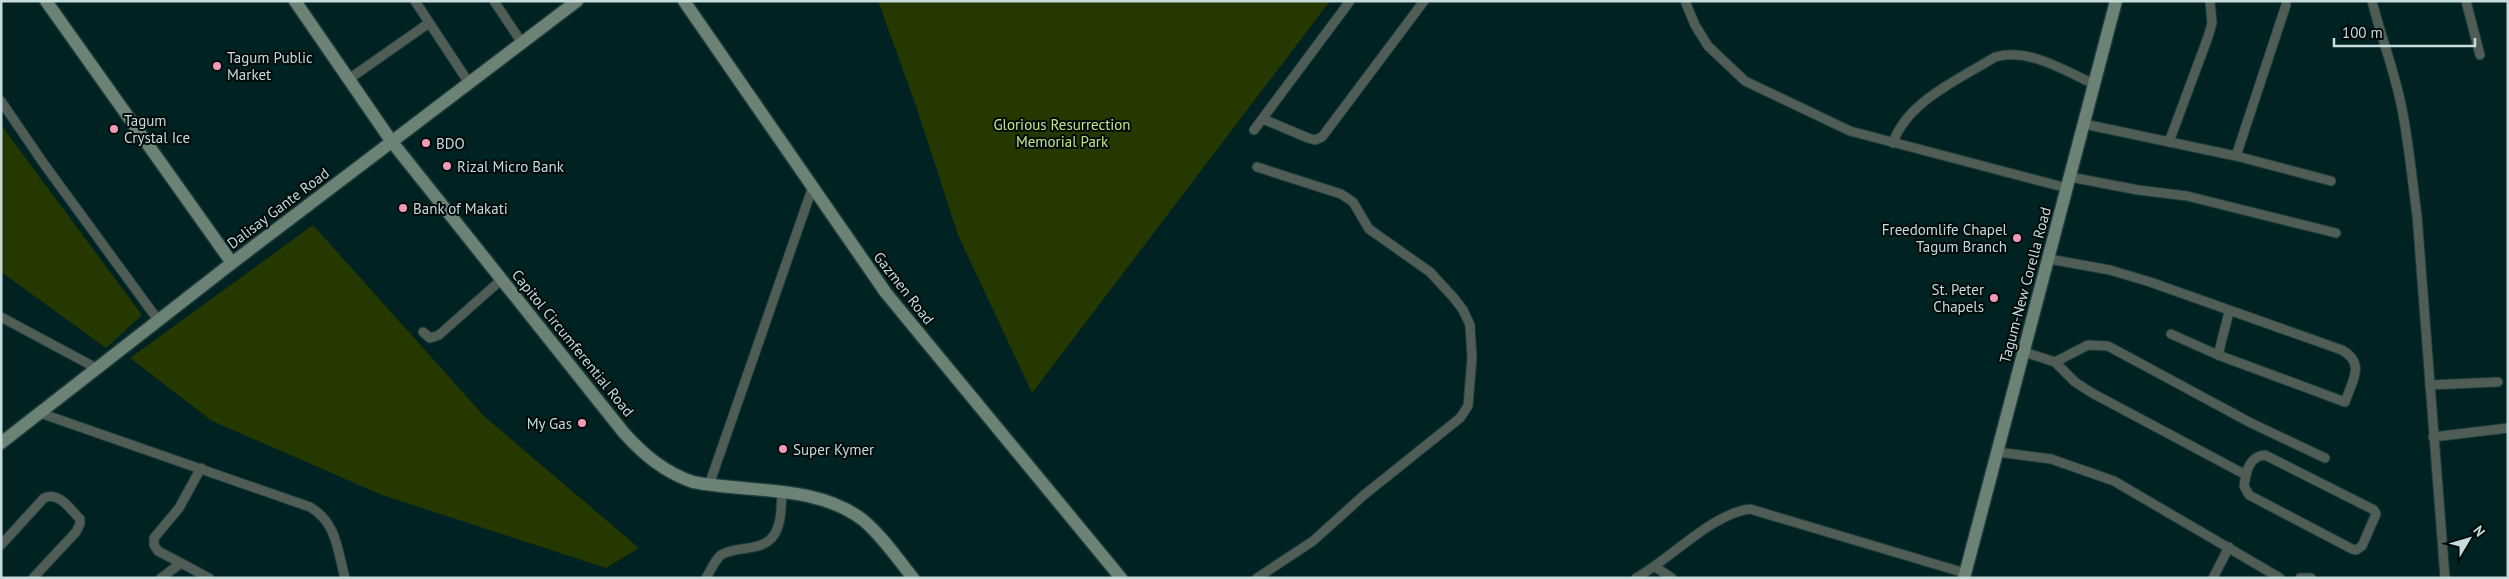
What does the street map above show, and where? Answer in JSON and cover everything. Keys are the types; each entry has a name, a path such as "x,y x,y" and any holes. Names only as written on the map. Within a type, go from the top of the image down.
{"main road":[{"path":"46,1 232,263"},
{"name":"Capitol Circumferential Road","path":"295,1 392,142 637,447 663,469 678,477 710,485 821,499 862,520 913,578"},
{"name":"Dalisay Gante Road","path":"1,443 7,433 40,413 232,263 577,1"},
{"name":"Gazmen Road","path":"684,1 812,189 886,293 1121,578"},
{"name":"Tagum-New Corella Road","path":"1965,575 2116,1"}],"street":[{"path":"415,1 469,83"},
{"path":"494,1 522,43"},
{"path":"1254,130 1350,1"},
{"path":"1263,119 1308,138 1315,140 1322,137 1424,1"},
{"path":"1685,1 1695,26 1708,46 1745,81 1850,131 1893,143 2068,182 2187,196 2336,233"},
{"path":"2168,142 2212,23 2210,1"},
{"path":"2372,1 2392,65 2403,118 2417,216 2444,578"},
{"path":"2466,1 2480,54"},
{"path":"2236,156 2286,5"},
{"path":"349,79 429,23"},
{"path":"1893,143 1898,128 1906,117 1930,98 1995,57 2006,54 2019,54 2094,84"},
{"path":"1,101 44,164 158,320"},
{"path":"2084,124 2236,156 2331,181"},
{"path":"1257,166 1341,194 1353,202 1369,229 1430,272 1454,298 1470,325 1473,340 1469,400 1460,418 1364,495 1314,541 1257,578"},
{"path":"710,485 812,189"},
{"path":"2049,259 2110,270 2150,282 2229,312 2342,350 2355,360 2356,368 2345,402 2218,355 2171,334"},
{"path":"423,332 430,338 439,335 501,280"},
{"path":"2218,355 2229,312"},
{"path":"1,317 98,369"},
{"path":"2054,362 2088,345 2108,346 2251,423 2325,458"},
{"path":"2024,352 2054,362 2075,382 2092,393 2246,475"},
{"path":"2430,385 2498,382"},
{"path":"40,413 288,498 319,513 333,531 345,578"},
{"path":"2433,437 2508,428"},
{"path":"1997,452 2051,459 2114,481 2280,578"},
{"path":"2265,455 2373,509 2376,514 2362,546 2356,550 2352,549 2259,502 2245,491 2246,475 2250,462 2259,456 2265,455"},
{"path":"201,468 179,508 154,538 154,545 158,551 210,578"},
{"path":"706,578 714,563 725,553 752,548 763,544 774,536 779,523 782,493"},
{"path":"1,544 44,498 51,495 57,497 80,519 76,532 33,578"},
{"path":"1636,578 1655,567 1705,530 1732,513 1750,509 1965,575"},
{"path":"2213,578 2228,547"},
{"path":"161,578 181,563"},
{"path":"1655,567 1672,578"},
{"path":"2300,578 2312,578"}],"green space":[{"name":"Glorious Resurrection Memorial Park","path":"878,1 1330,1 1032,393 958,235 916,106"},
{"path":"1,125 142,315 106,348 1,272"},
{"path":"313,225 484,416 639,548 606,568 382,495 212,421 130,358"}],"place":[{"name":"Tagum Public Market","path":"217,66"},
{"name":"Tagum Crystal Ice","path":"114,129"},
{"name":"BDO","path":"426,143"},
{"name":"Rizal Micro Bank","path":"447,166"},
{"name":"Bank of Makati","path":"403,208"},
{"name":"Freedomlife Chapel Tagum Branch","path":"2017,238"},
{"name":"St. Peter Chapels","path":"1994,298"},
{"name":"My Gas","path":"582,423"},
{"name":"Super Kymer","path":"783,449"}]}
